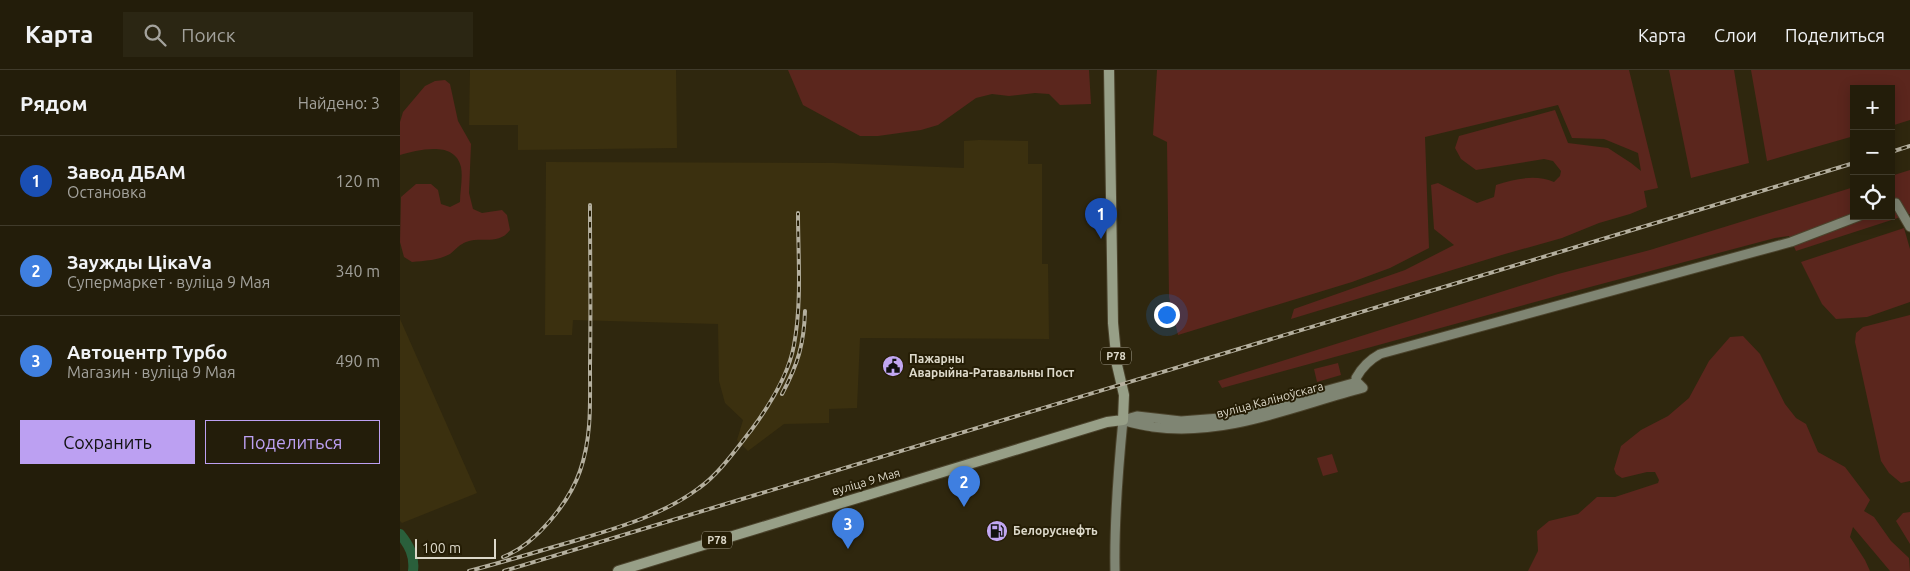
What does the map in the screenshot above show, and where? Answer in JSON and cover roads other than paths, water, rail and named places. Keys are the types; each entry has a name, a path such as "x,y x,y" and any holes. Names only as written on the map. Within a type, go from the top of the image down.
{"main road":[{"name":"Р78","path":"1109,70 1113,323 1117,365 1124,396 1123,420"},
{"name":"вуліца 9 Мая","path":"618,571 1106,422 1123,420"}],"street":[{"path":"1895,203 1910,227"},
{"name":"вуліца Каліноўскага","path":"1123,420 1131,424 1195,429 1220,427 1243,422 1360,385 1356,378 1363,367 1371,358 1380,354 1788,242 1850,219"},
{"path":"1115,571 1116,482 1123,420"}],"waterway":[{"path":"400,534 411,551 413,571"}],"railway":[{"path":"1895,151 1910,146"},
{"path":"504,571 1850,164"},
{"path":"503,557 527,543 549,522 568,496 584,458 590,406 590,205"},
{"path":"469,571 639,520 685,497 699,488 721,468 765,410 788,367 794,345 798,312 798,213"},
{"path":"782,394 799,354 805,311"}],"place":[{"name":"Завод ДБАМ","path":"1101,239"},
{"name":"Пажарны Аварыйна-Ратавальны Пост","path":"893,366"},
{"name":"Заужды ЦікаVа","path":"964,507"},
{"name":"Белоруснефть","path":"997,531"},
{"name":"Автоцентр Турбо","path":"848,549"}]}
